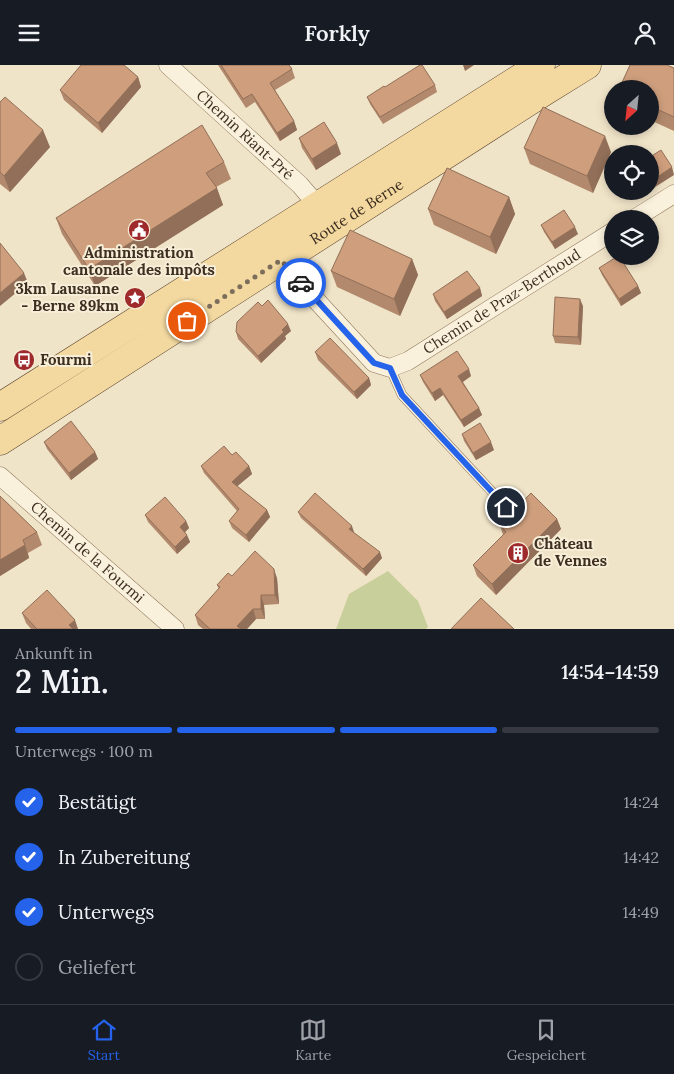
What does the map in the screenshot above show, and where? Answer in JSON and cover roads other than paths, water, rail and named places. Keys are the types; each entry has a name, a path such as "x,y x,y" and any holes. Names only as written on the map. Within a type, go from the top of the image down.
{"main road":[{"name":"Route de Berne","path":"0,407 541,65"},
{"name":"Route de Berne","path":"0,441 587,65"}],"street":[{"name":"Chemin Riant-Pré","path":"168,65 300,185 318,206"},
{"path":"649,210 674,195"},
{"name":"Chemin de Praz-Berthoud","path":"390,368 408,361 604,237"},
{"path":"281,260 374,363 390,368"},
{"name":"Chemin de la Fourmi","path":"0,476 170,627"}],"lane":[{"path":"390,368 402,395 506,507"}],"place":[{"name":"Administration cantonale des impôts","path":"139,230"},
{"name":"3km Lausanne - Berne 89km","path":"135,298"},
{"name":"Fourmi","path":"24,360"},
{"name":"Château de Vennes","path":"518,553"}]}
